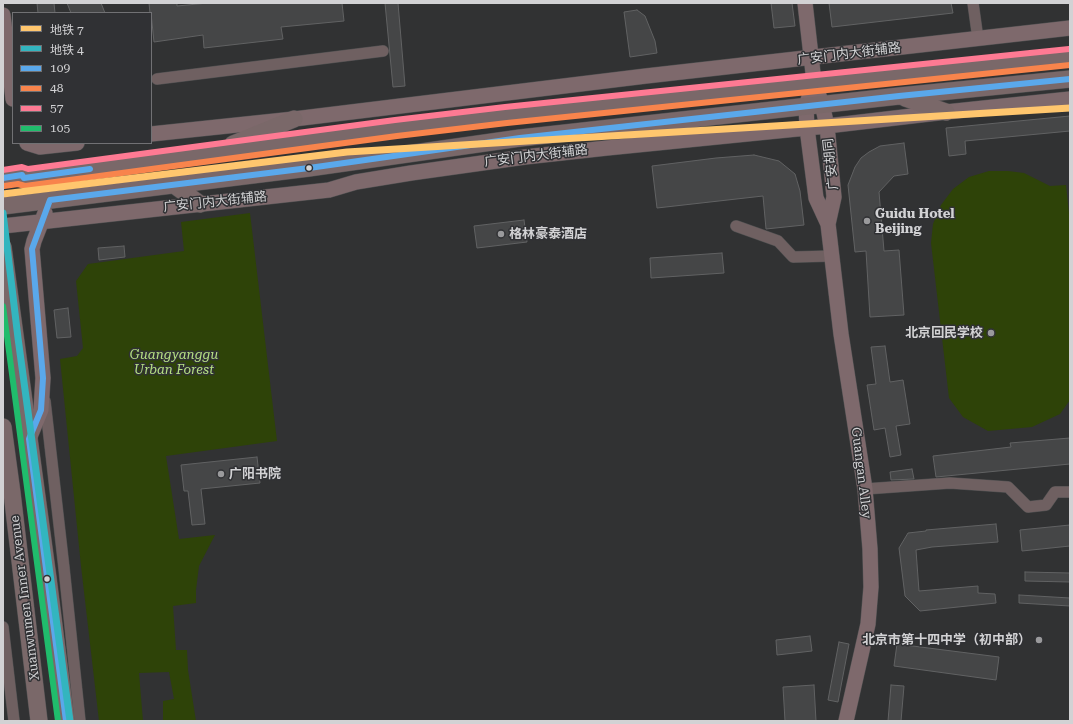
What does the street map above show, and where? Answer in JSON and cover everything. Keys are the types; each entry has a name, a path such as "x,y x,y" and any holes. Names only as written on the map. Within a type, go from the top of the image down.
{"main road":[{"path":"3,178 22,175 24,178 396,128 506,115 814,82 1070,57"},
{"path":"3,206 309,168 520,138 822,104 1070,79"},
{"path":"899,96 946,112"},
{"path":"209,153 294,119"},
{"path":"174,185 200,204"},
{"name":"Xuanwumen Inner Avenue","path":"3,247 66,721"},
{"name":"Xuanwumen Inner Avenue","path":"3,431 13,500 39,721"}],"street":[{"path":"805,3 814,82 806,106"},
{"path":"973,3 978,39"},
{"path":"3,15 12,91"},
{"name":"广安门内大街辅路","path":"152,134 294,119 646,76 1070,28"},
{"path":"157,79 383,51"},
{"name":"广安胡同","path":"814,82 822,104 827,126 834,197 828,224"},
{"name":"广安门内大街辅路","path":"3,226 329,190 362,181 525,157 1070,100"},
{"name":"广安胡同","path":"806,106 807,128 816,198 828,224"},
{"path":"30,144 40,147 68,144"},
{"path":"50,200 32,249 43,378 80,721"},
{"path":"37,235 62,219"},
{"name":"Guangan Alley","path":"828,224 841,334 864,489 870,549 871,587 868,624 846,721"},
{"path":"736,226 778,241 793,257 832,256"},
{"path":"29,439 40,410 43,378"},
{"path":"864,489 950,483 1008,488 1028,507 1046,505 1055,492 1070,492"},
{"path":"3,627 14,721"}],"green space":[{"name":"北京回民学校","path":"989,171 1024,173 1050,186 1066,185 1070,223 1070,400 1060,414 1032,427 988,431 963,417 949,398 931,243 933,224 941,205 953,189 969,177"},
{"name":"Guangyanggu Urban Forest","path":"250,213 277,441 166,456 179,539 215,535 199,566 196,603 173,606 176,650 187,650 188,670 196,721 163,721 163,701 174,699 169,672 139,673 143,721 99,721 81,566 60,359 77,356 83,348 76,281 88,264 184,251 181,222"}],"building":[{"path":"37,3 54,3 55,12 38,12"},
{"path":"67,3 101,3 105,12 71,12"},
{"path":"149,3 177,3 177,6 208,3 342,3 344,21 281,27 283,39 204,48 203,35 154,42 152,12 150,12"},
{"path":"385,3 398,3 405,86 393,87"},
{"path":"771,3 792,3 795,26 774,28"},
{"path":"829,3 951,3 953,13 832,27"},
{"path":"637,10 645,16 655,41 657,53 630,57 624,12"},
{"path":"1070,116 1070,131 965,141 966,154 949,156 946,128"},
{"name":"Guidu Hotel Beijing","path":"904,143 908,174 894,176 879,192 884,251 899,250 904,315 870,317 866,251 855,252 848,185 855,167 861,158 869,152 880,146"},
{"path":"754,155 779,161 795,174 800,191 804,225 766,229 763,196 657,208 652,166"},
{"name":"格林豪泰酒店","path":"524,220 527,242 477,248 474,226"},
{"path":"124,246 125,257 99,260 98,248"},
{"path":"722,253 724,273 651,278 650,258"},
{"path":"68,308 71,337 57,338 54,310"},
{"path":"885,346 890,382 903,380 910,424 896,426 901,455 890,457 885,428 874,430 867,385 876,384 871,347"},
{"path":"1070,438 1070,464 936,477 933,456 1011,447 1010,443"},
{"name":"广阳书院","path":"257,457 260,483 201,489 205,524 192,525 188,491 184,491 181,465"},
{"path":"912,469 914,479 891,480 890,472"},
{"path":"996,524 998,542 932,547 916,550 919,591 978,586 978,593 995,594 996,603 920,611 905,596 899,548 908,533"},
{"path":"1070,525 1070,546 1022,551 1020,530"},
{"path":"1025,572 1070,573 1070,582 1025,581"},
{"path":"1019,595 1070,598 1070,606 1019,603"},
{"path":"810,636 812,651 777,655 776,640"},
{"path":"839,642 849,644 838,702 828,700"},
{"path":"897,644 999,657 996,680 894,666"},
{"path":"814,685 816,721 785,721 783,687"},
{"path":"891,685 904,686 901,721 888,721"}],"metro line":[{"name":"7","path":"3,194 347,152 1070,108"},
{"name":"4","path":"3,213 18,338 70,721"}],"transit line":[{"name":"57","path":"3,170 22,167 28,169 395,120 505,107 1069,49"},
{"name":"48","path":"4,186 18,184 25,186 397,136 507,123 1070,65"},
{"name":"109","path":"66,721 29,439 41,410 43,378 32,249 50,200 309,168 520,138 899,96 1070,79"},
{"name":"109","path":"3,178 22,175 24,178 90,169"},
{"name":"105","path":"3,306 58,721"}],"place":[{"name":"Guidu Hotel Beijing","path":"867,221"},
{"name":"格林豪泰酒店","path":"501,234"},
{"name":"北京回民学校","path":"991,333"},
{"name":"广阳书院","path":"221,474"},
{"name":"北京市第十四中学（初中部）","path":"1039,640"}]}
